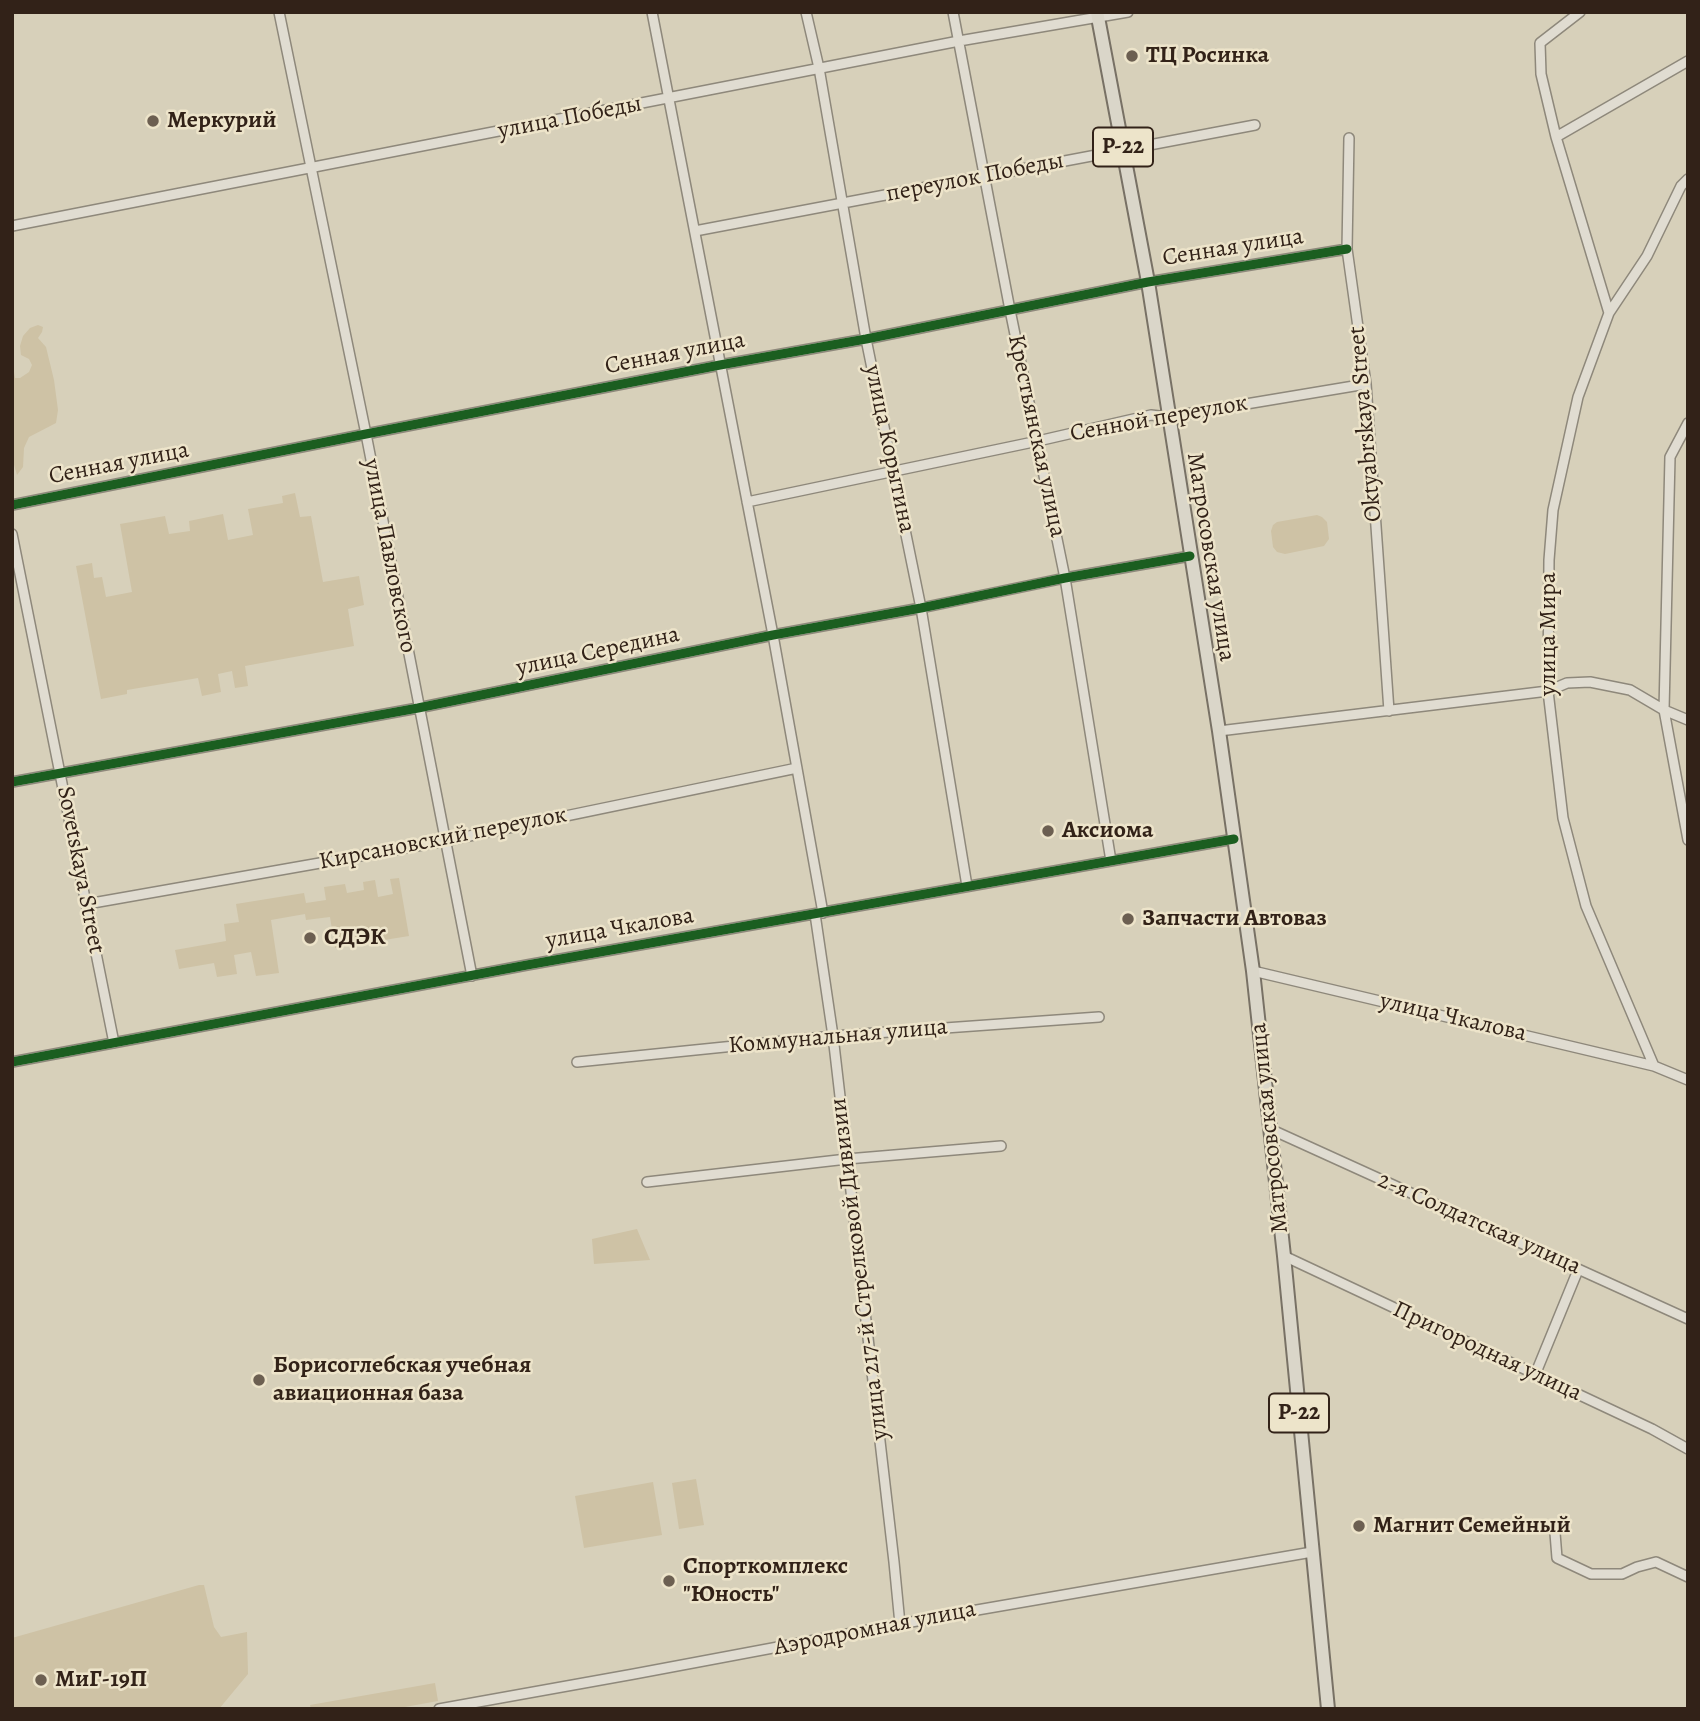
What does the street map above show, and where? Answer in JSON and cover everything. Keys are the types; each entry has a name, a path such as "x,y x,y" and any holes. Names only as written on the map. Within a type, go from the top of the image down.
{"highway":[{"name":"Матросовская улица","path":"1098,15 1148,282 1219,731 1252,971 1284,1256 1328,1709"}],"street":[{"name":"улица Павловского","path":"279,12 366,434 472,976"},
{"name":"улица 217-й Стрелковой Дивизии","path":"652,12 797,768 834,1036 900,1624"},
{"name":"улица Корытина","path":"806,12 866,339 921,608 967,886"},
{"name":"Крестьянская улица","path":"953,12 1065,578 1111,861"},
{"name":"улица Победы","path":"12,226 818,68 1098,15 1128,12"},
{"path":"1580,12 1541,43 1541,74 1556,137 1609,313"},
{"path":"1556,137 1688,61"},
{"name":"переулок Победы","path":"695,231 1255,125"},
{"name":"Oktyabrskaya Street","path":"1349,138 1347,249 1366,384 1389,711"},
{"name":"улица Мира","path":"1654,1066 1586,906 1563,818 1548,691 1549,560 1553,510 1578,397 1609,313 1647,256 1681,186 1688,179"},
{"name":"Сенная улица","path":"12,505 1148,282 1347,249"},
{"name":"Сенной переулок","path":"747,502 1151,415 1168,417 1366,384"},
{"path":"1688,422 1670,457 1664,710 1688,840"},
{"name":"Sovetskaya Street","path":"12,534 114,1042"},
{"name":"улица Середина","path":"12,782 418,708 773,635 1190,556"},
{"path":"1219,731 1548,691 1567,683 1590,682 1630,690 1664,710 1688,720"},
{"name":"Кирсановский переулок","path":"87,904 445,841 797,768"},
{"name":"улица Чкалова","path":"12,1062 1234,839"},
{"name":"улица Чкалова","path":"1252,971 1654,1066"},
{"name":"Коммунальная улица","path":"577,1062 834,1036 1099,1017"},
{"path":"1654,1066 1688,1080"},
{"name":"2-я Солдатская улица","path":"1270,1129 1688,1319"},
{"path":"647,1182 847,1159 1001,1146"},
{"name":"Пригородная улица","path":"1284,1256 1652,1429 1688,1450"},
{"path":"1535,1375 1578,1270"},
{"path":"1555,1532 1557,1558 1591,1574 1622,1574 1656,1562 1688,1577"},
{"name":"Аэродромная улица","path":"439,1709 1312,1552"}],"shaded area":[{"path":"38,325 43,327 38,338 46,347 58,410 56,423 29,437 24,448 23,467 17,475 12,458 12,372 15,378 20,378 29,372 32,365 29,359 21,355 20,346 23,336 30,328"},
{"path":"295,493 300,517 311,516 323,582 359,576 364,605 348,609 354,646 245,666 248,686 235,688 232,671 218,674 221,692 202,696 198,678 127,690 127,694 101,699 76,566 92,563 94,578 102,577 106,597 132,592 120,524 165,516 169,534 190,531 189,521 223,514 228,540 253,535 248,509 283,503 282,496"},
{"path":"1317,515 1327,522 1329,539 1324,546 1285,554 1277,552 1273,547 1273,525"},
{"path":"399,878 409,936 335,948 330,917 306,920 305,914 271,920 279,973 256,976 251,952 234,955 237,974 217,977 214,963 179,969 175,950 226,941 224,924 239,922 236,904 304,893 306,903 326,900 324,887 345,884 347,893 364,890 363,882 375,880 378,897 393,894 390,879"},
{"path":"637,1229 650,1260 594,1264 592,1239"},
{"path":"696,1479 704,1525 679,1529 672,1483"},
{"path":"653,1482 662,1535 584,1548 575,1496"},
{"path":"204,1585 214,1627 221,1637 247,1632 248,1674 219,1709 12,1709 12,1638"},
{"path":"435,1683 438,1701 394,1709 311,1709 310,1705"}],"cycle path":[{"path":"12,505 1148,282 1347,249"},
{"path":"12,782 418,708 773,635 1190,556"},
{"path":"12,1062 527,965 1234,839"}],"place":[{"name":"ТЦ Росинка","path":"1132,56"},
{"name":"Меркурий","path":"153,121"},
{"name":"Аксиома","path":"1048,831"},
{"name":"Запчасти Автоваз","path":"1128,919"},
{"name":"СДЭК","path":"310,938"},
{"name":"Борисоглебская учебная авиационная база","path":"259,1380"},
{"name":"Магнит Семейный","path":"1359,1526"},
{"name":"Спорткомплекс \"Юность\"","path":"669,1581"},
{"name":"МиГ-19П","path":"41,1680"}]}
